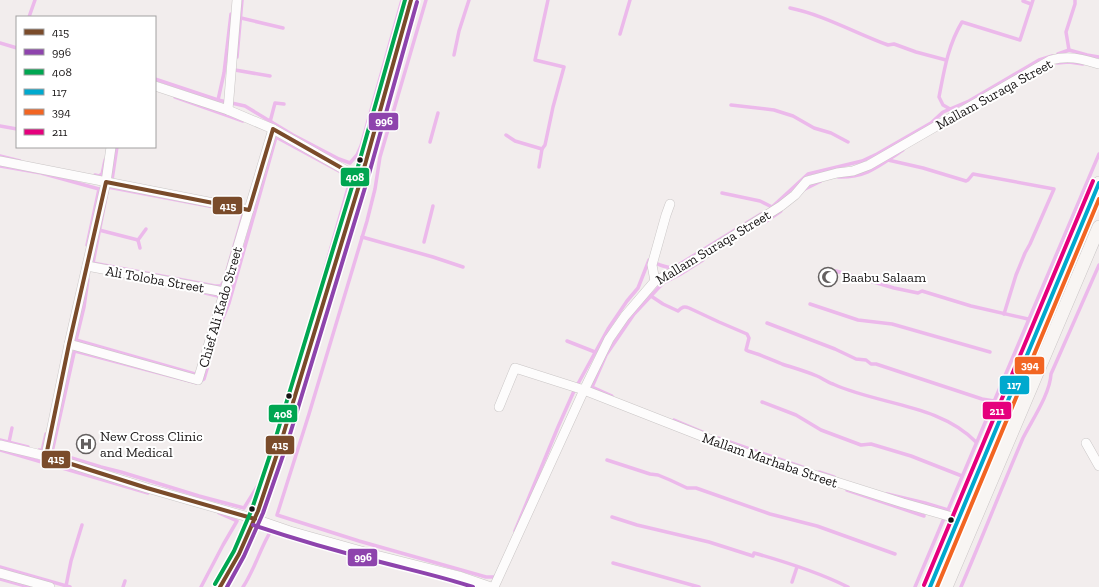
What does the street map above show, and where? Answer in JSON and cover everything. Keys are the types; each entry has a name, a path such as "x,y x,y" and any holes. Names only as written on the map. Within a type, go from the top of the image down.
{"main road":[{"path":"930,587 1099,183"},
{"path":"946,587 1099,227"}],"street":[{"path":"228,110 237,0"},
{"path":"220,587 239,554 255,519 281,442 361,179 411,0"},
{"name":"Mallam Suraqa Street","path":"494,587 584,390 609,339 625,316 654,280 689,264 781,206 795,195 807,181 837,173 853,171 869,165 1051,60 1074,57 1099,64"},
{"path":"156,86 228,110 273,129 361,179"},
{"name":"Chief Ali Kado Street","path":"69,344 198,380 273,129"},
{"path":"46,456 69,344 106,182 111,148"},
{"path":"0,161 249,210"},
{"path":"654,280 652,265 670,204"},
{"name":"Ali Toloba Street","path":"87,266 224,292"},
{"name":"Mallam Marhaba Street","path":"499,407 515,368 584,390 745,453 903,504 958,519"},
{"path":"1086,443 1099,466"},
{"path":"0,445 46,456 290,531 459,576 491,587"},
{"path":"0,573 50,587"}],"waterway":[{"path":"29,16 35,0"},
{"path":"237,57 242,0"},
{"path":"156,79 218,100 245,106 293,135 339,159 350,163 357,155 361,146 402,0"},
{"path":"426,0 380,157 375,189 367,221 277,515 359,541 486,577 495,577 496,575"},
{"path":"454,55 459,31 469,0"},
{"path":"539,167 542,149 545,145 553,107 564,67 535,60 548,0"},
{"path":"620,34 630,0"},
{"path":"950,109 943,105 939,97 950,49 962,22 1020,40 1033,0"},
{"path":"1069,50 1066,32 1075,0"},
{"path":"1023,1 1031,4"},
{"path":"790,8 815,15 888,45 894,44 946,60"},
{"path":"218,100 224,73 231,14"},
{"path":"241,18 283,28"},
{"path":"0,43 16,48"},
{"path":"1058,54 1069,50 1099,57"},
{"path":"771,208 808,174 862,161 877,154 931,123 943,112 969,101 1039,60 1052,56"},
{"path":"1057,63 1069,62 1083,64"},
{"path":"235,70 270,76"},
{"path":"175,97 243,121"},
{"path":"270,122 275,103 284,104"},
{"path":"731,105 774,110 793,116 814,128 831,133 848,142"},
{"path":"430,142 438,113"},
{"path":"0,126 16,129"},
{"path":"506,135 515,141 542,149"},
{"path":"276,137 350,177 350,181 268,469 244,508 52,452 75,351 197,383 204,379 220,325 229,303 276,137"},
{"path":"115,181 112,180 117,148"},
{"path":"838,177 848,177 873,170 903,150"},
{"path":"948,510 1099,154"},
{"path":"0,156 20,161"},
{"path":"95,175 99,176 102,174 105,160"},
{"path":"888,160 923,168 966,181 973,174 1054,189 1016,275 1004,314"},
{"path":"0,166 41,173 99,189 87,245"},
{"path":"803,190 821,181"},
{"path":"108,187 241,212 243,215 224,281 221,286 93,263 108,187"},
{"path":"722,193 760,201 772,207"},
{"path":"424,242 433,206"},
{"path":"765,222 781,211"},
{"path":"653,262 667,267 675,267 761,214"},
{"path":"138,240 146,229"},
{"path":"99,230 138,240"},
{"path":"362,237 463,267"},
{"path":"138,240 140,248"},
{"path":"515,531 574,391 608,329 627,301 638,288 649,260"},
{"path":"612,396 592,387 606,355 634,314 663,283 703,260"},
{"path":"961,587 1023,438 1044,398 1050,382 1051,374 1099,265"},
{"path":"836,271 894,288 918,293 922,291 971,306 1028,319"},
{"path":"88,279 84,307 76,340 195,374"},
{"path":"205,293 218,296 219,299"},
{"path":"651,296 678,311 683,307 687,307 747,334 749,338 746,350 748,351 813,374 851,391 927,412 961,429 976,442"},
{"path":"810,304 858,320 892,324 990,352"},
{"path":"767,323 835,349 856,359 866,360 871,364 876,364 982,399 994,401"},
{"path":"567,341 595,352"},
{"path":"762,402 796,415 821,430 861,445 871,444 911,456 962,476"},
{"path":"674,420 705,433"},
{"path":"9,442 12,428"},
{"path":"39,450 42,451 46,434"},
{"path":"718,438 805,468"},
{"path":"0,440 28,447"},
{"path":"0,450 148,493"},
{"path":"607,460 650,474 658,475 687,488 696,488 770,514 817,526 895,554"},
{"path":"819,472 834,477"},
{"path":"847,490 924,516"},
{"path":"887,494 948,510"},
{"path":"201,587 237,521 219,513"},
{"path":"915,587 945,516"},
{"path":"612,517 637,525 709,542 753,556 754,553 766,556 814,572 848,587"},
{"path":"66,586 71,561 82,525"},
{"path":"243,587 272,529 276,531"},
{"path":"297,537 312,541"},
{"path":"613,563 699,587"},
{"path":"0,567 70,587"},
{"path":"792,582 797,567"},
{"path":"0,579 29,587"},
{"path":"123,587 125,581"}],"transit line":[{"name":"408","path":"215,584 234,551 252,509 275,440 355,177 405,0"},
{"name":"415","path":"220,587 239,554 258,511 281,442 361,179 411,0"},
{"name":"996","path":"227,587 244,556 263,513 287,444 367,181 417,2"},
{"name":"415","path":"255,519 147,488 46,456 69,344 106,182 249,210 273,129 361,179"},
{"name":"211","path":"924,585 1093,181"},
{"name":"117","path":"930,587 1099,183"},
{"name":"394","path":"937,587 1099,199"},
{"name":"996","path":"253,525 327,548 473,587"}],"place":[{"name":"Baabu Salaam","path":"828,277"},
{"name":"New Cross Clinic and Medical","path":"86,444"}]}
